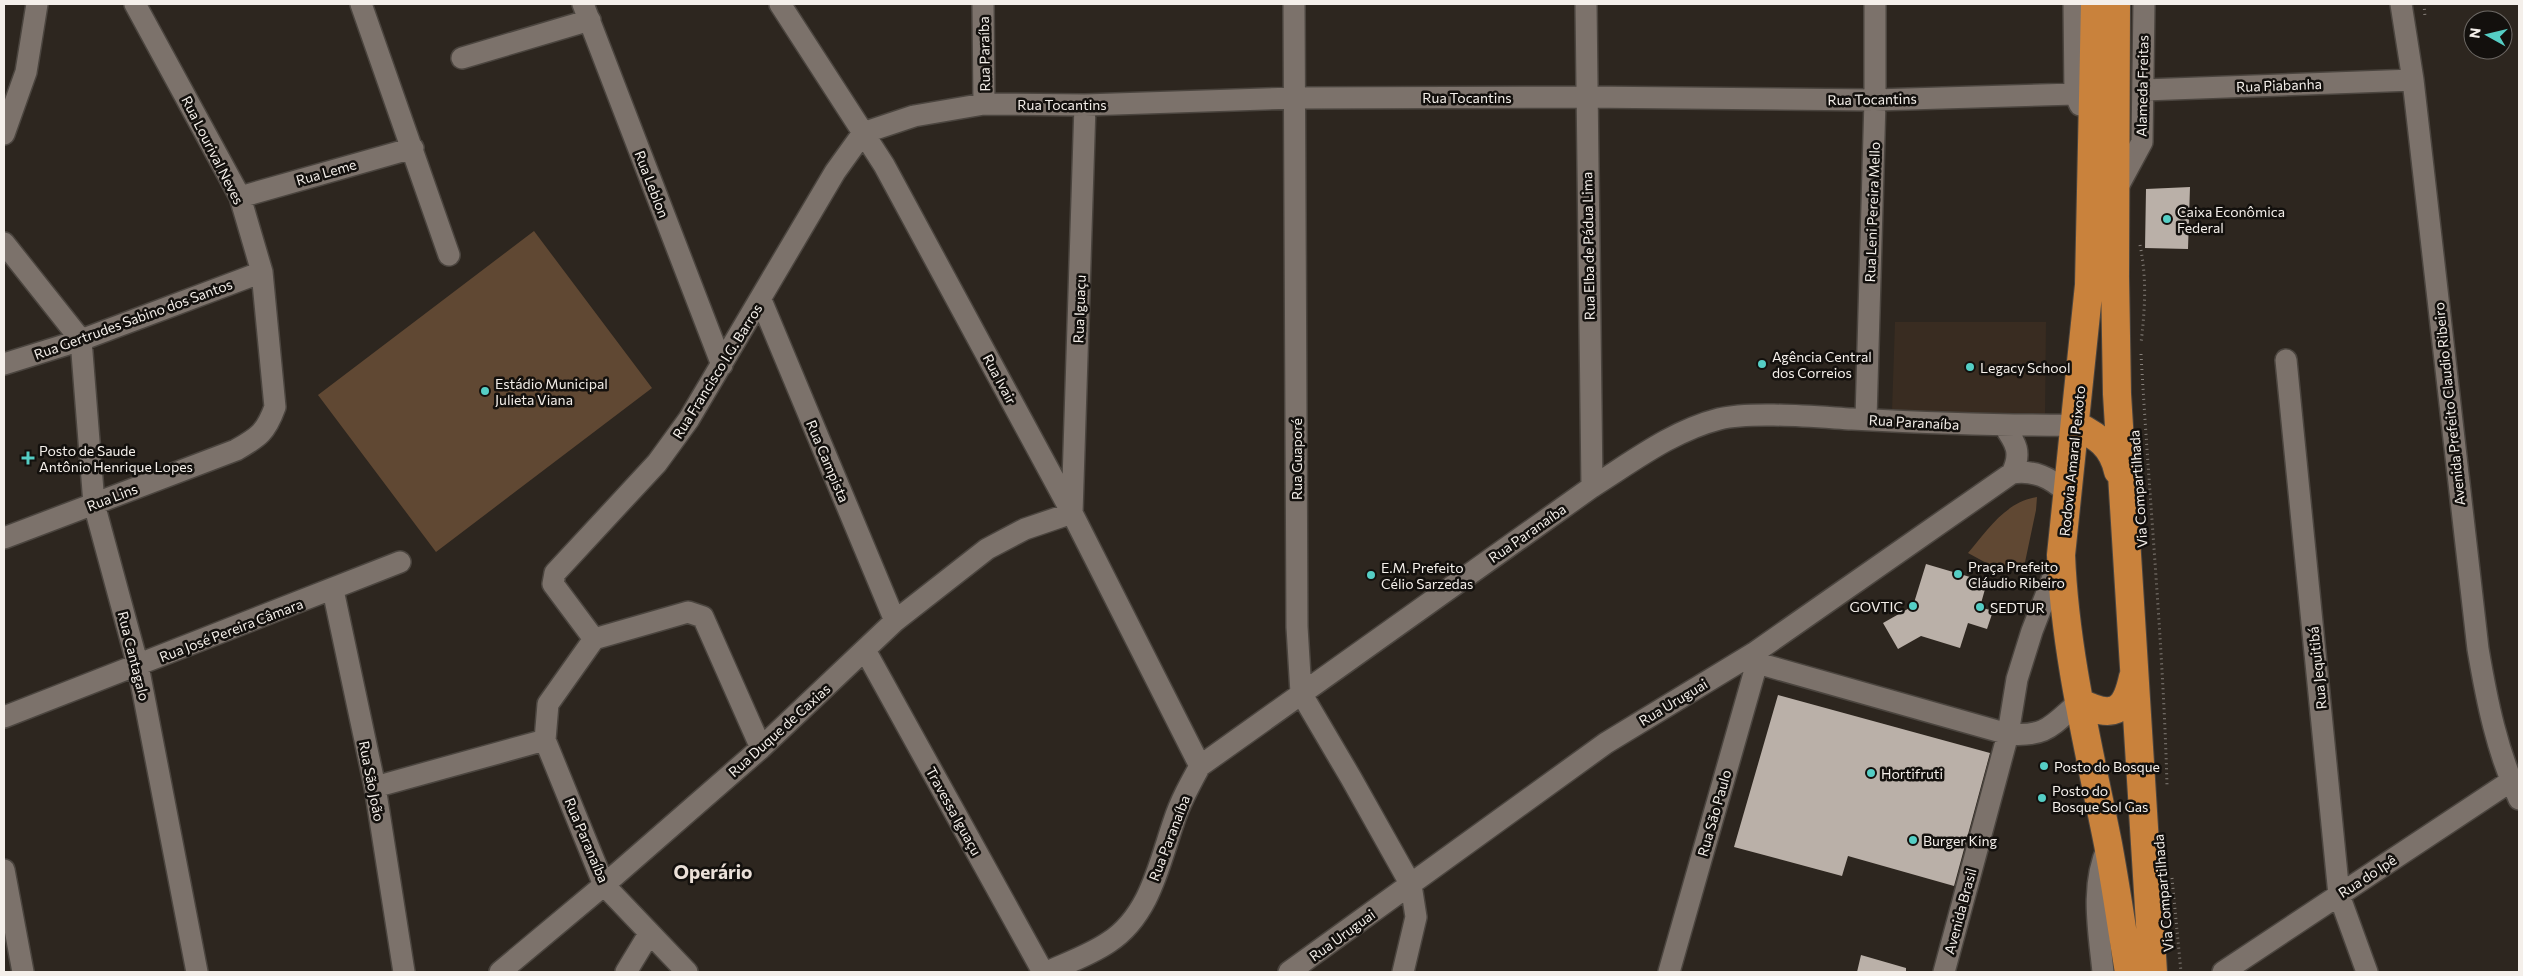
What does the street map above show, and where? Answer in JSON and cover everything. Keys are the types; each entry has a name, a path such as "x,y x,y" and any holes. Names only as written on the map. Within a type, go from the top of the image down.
{"highway":[{"name":"Rodovia Amaral Peixoto","path":"2095,4 2089,285 2076,424 2066,492 2061,555 2063,592 2079,702 2108,846 2130,972"},
{"path":"2116,4 2115,192 2117,375 2121,484 2153,972"},
{"path":"2076,424 2106,443 2112,452 2121,484"},
{"path":"2079,702 2095,710 2115,711 2123,706 2129,695 2134,671"}],"street":[{"path":"4,134 26,72 37,4"},
{"name":"Rua Lourival Neves","path":"135,4 240,197 262,272 275,407 269,423"},
{"path":"361,4 449,255"},
{"name":"Rua Ivair","path":"780,4 884,165 1072,513 1200,766"},
{"name":"Rua Paraíba","path":"983,4 984,104"},
{"name":"Rua Guaporé","path":"1294,4 1296,98 1296,617 1301,694 1352,778 1411,885 1416,917 1403,972"},
{"name":"Rua Elba de Pádua Lima","path":"1586,4 1592,487"},
{"name":"Rua Leni Pereira Mello","path":"1866,420 1875,100 1875,4"},
{"path":"2074,4 2075,94 2093,135"},
{"name":"Alameda Freitas","path":"2115,192 2142,142 2144,4"},
{"name":"Avenida Prefeito Claudio Ribeiro","path":"2401,4 2413,80 2478,650 2500,755 2515,790"},
{"path":"462,58 586,12"},
{"name":"Rua Leblon","path":"586,12 722,364"},
{"name":"Rua Piabanha","path":"2144,90 2413,80"},
{"name":"Rua Tocantins","path":"863,133 914,116 984,104 1085,104 1296,98 1586,97 1875,100 2075,94"},
{"name":"Rua Iguaçu","path":"1072,513 1085,104"},
{"name":"Rua Francisco I.G. Barros","path":"594,638 553,584 554,573 657,463 690,419 835,172 863,133"},
{"name":"Rua Leme","path":"240,197 413,148"},
{"path":"4,243 81,340"},
{"name":"Rua Gertrudes Sabino dos Santos","path":"4,364 81,340 262,272"},
{"name":"Rua Campista","path":"761,300 895,621"},
{"name":"Rua Cantagalo","path":"81,340 94,504 138,666 198,972"},
{"name":"Rua Jequitibá","path":"2286,360 2339,894 2367,972"},
{"name":"Rua Paranaíba","path":"1047,972 1108,943 1128,926 1146,900 1163,858 1174,821 1200,766 1592,487 1656,446 1690,428 1721,418 1752,416 2004,426 2076,424"},
{"name":"Rua Lins","path":"4,538 236,450 259,437 269,423"},
{"path":"2004,426 2017,445 2019,453 2012,472 2024,471 2043,475 2066,492"},
{"name":"Rua Uruguai","path":"1289,972 1606,743 1755,658 2012,472"},
{"name":"Rua Duque de Caxias","path":"500,972 604,886 760,748 895,621 987,550 1025,529 1072,513"},
{"name":"Avenida Brasil","path":"1944,972 2008,734 2017,679 2061,555"},
{"name":"Rua José Pereira Câmara","path":"4,717 333,590 400,562"},
{"name":"Rua São João","path":"333,590 374,787 404,972"},
{"path":"374,787 545,740 548,704 594,638 688,612 703,617 760,748"},
{"name":"Travessa Iguaçu","path":"865,650 1043,972"},
{"path":"1755,658 2008,734 2027,736 2042,733 2079,702"},
{"name":"Rua São Paulo","path":"1669,972 1755,658"},
{"name":"Rua Paranaíba","path":"545,740 604,886 687,972"},
{"name":"Rua do Ipê","path":"2223,972 2339,894 2515,790"},
{"path":"2103,972 2097,901 2099,874 2108,846"},
{"path":"4,870 23,972"},
{"path":"626,972 649,934"}],"path":[{"name":"Via Compartilhada","path":"2139,242 2146,286 2141,344 2152,533 2163,670 2167,792"},
{"name":"Via Compartilhada","path":"2172,870 2181,972"}],"shaded area":[{"name":"Estádio Municipal Julieta Viana","path":"534,231 652,388 436,552 318,395"},
{"name":"Legacy School","path":"1895,322 2046,322 2045,416 1892,411"},
{"path":"2037,497 2024,567 2001,571 1968,553 2006,511 2026,500"}],"building":[{"name":"Caixa Econômica Federal","path":"2190,187 2188,249 2145,248 2146,189"},
{"name":"SEDTUR","path":"1926,564 1987,582 1980,607 1993,611 1987,629 1968,623 1960,648 1921,636 1898,649 1883,623 1913,606"},
{"name":"Hortifruti","path":"1778,695 1990,753 1954,886 1848,856 1842,876 1734,847"},
{"path":"1861,955 1906,968 1906,972 1857,972"}],"place":[{"name":"Caixa Econômica Federal","path":"2167,219"},
{"name":"Agência Central dos Correios","path":"1762,364"},
{"name":"Legacy School","path":"1970,367"},
{"name":"Estádio Municipal Julieta Viana","path":"485,391"},
{"name":"Posto de Saude Antônio Henrique Lopes","path":"28,458"},
{"name":"Praça Prefeito Cláudio Ribeiro","path":"1958,574"},
{"name":"E.M. Prefeito Célio Sarzedas","path":"1371,575"},
{"name":"GOVTIC","path":"1913,606"},
{"name":"SEDTUR","path":"1980,607"},
{"name":"Posto do Bosque","path":"2044,766"},
{"name":"Hortifruti","path":"1871,773"},
{"name":"Posto do Bosque Sol Gas","path":"2042,798"},
{"name":"Burger King","path":"1913,840"}],"district":[{"name":"Operário","path":"713,871"}]}
